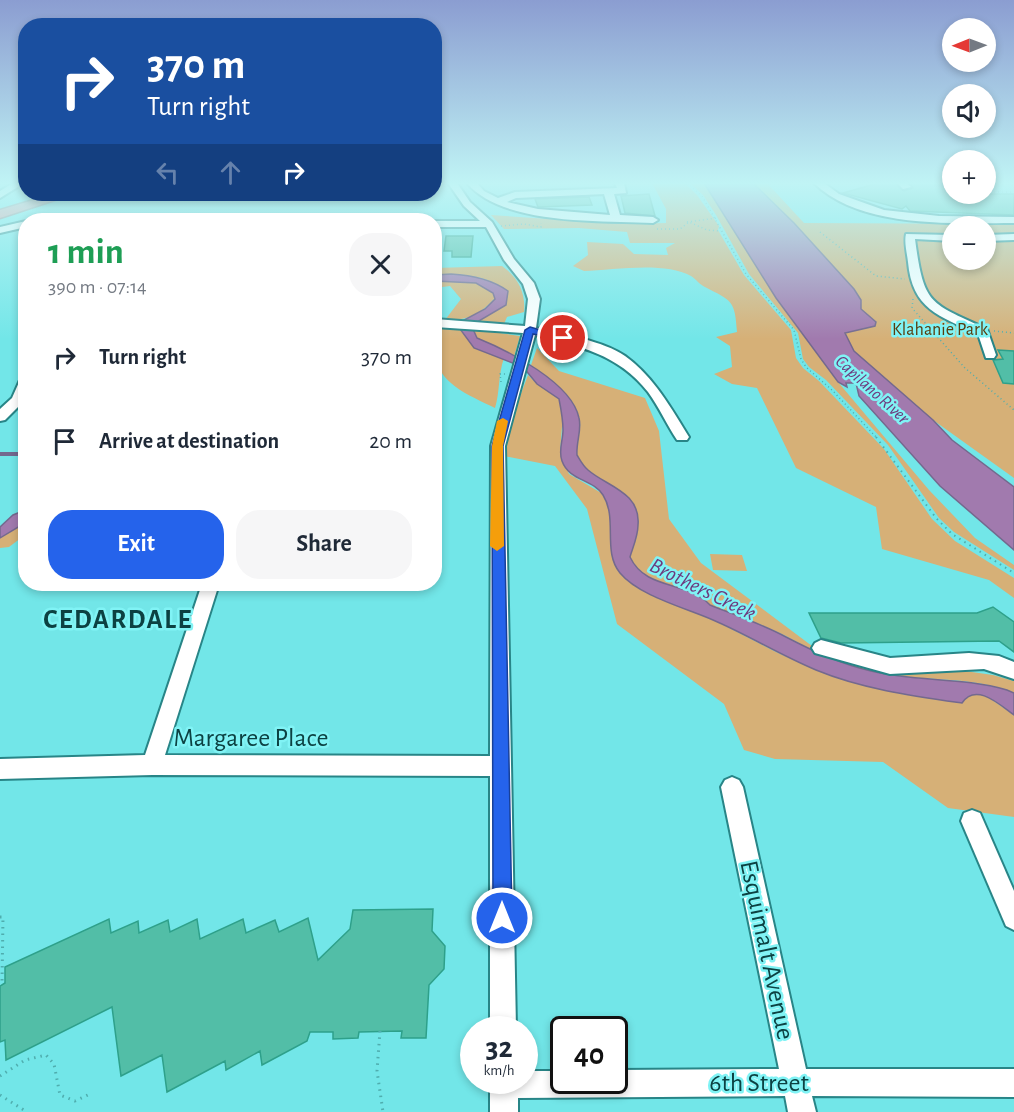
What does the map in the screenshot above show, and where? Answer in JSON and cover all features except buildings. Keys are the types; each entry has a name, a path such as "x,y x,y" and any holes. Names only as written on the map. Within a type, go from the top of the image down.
{"street":[{"path":"495,235 509,260 528,283 534,299 530,330 511,391 498,446 503,1016"},
{"path":"942,238 910,236 915,280 931,306 980,329 990,355"},
{"path":"996,238 1014,237"},
{"path":"442,323 530,330 579,342 620,358 653,390 682,437"},
{"path":"0,417 18,400"},
{"path":"152,765 208,591"},
{"path":"821,648 891,666 918,666 968,659 1002,664 1014,671"},
{"name":"Margaree Place","path":"0,769 152,765 501,766"},
{"name":"Esquimalt Avenue","path":"732,787 802,1112"},
{"path":"972,821 1014,918"},
{"name":"6th Street","path":"538,1091 795,1082 1014,1083"}],"path":[{"path":"723,235 746,274 794,330 801,359 806,367 833,391 888,450 936,518 952,534 1014,573"},
{"path":"824,235 876,276 915,280 912,308 965,368 1014,410"},
{"path":"980,329 1014,333"},
{"path":"0,917 3,917 2,982"},
{"path":"380,1031 377,1071 383,1112"},
{"path":"0,1076 25,1059 46,1055 54,1064 60,1095 75,1101 90,1094"},
{"path":"0,1095 27,1112"}],"green space":[{"path":"628,235 721,235 744,275 791,330 796,358 803,368 819,381 884,449 932,519 955,541 1014,578 1014,598 989,580 882,549 876,507 796,468 757,388 732,384 714,374 732,367 730,346 716,337 737,332 733,307 721,295 680,271 624,268 584,271 573,266 588,255 587,242 623,244 634,254 668,255 666,248 675,243 630,243"},
{"path":"727,235 736,235 776,298 838,382 929,490 975,538 1014,565 1014,570 954,532 939,518 888,445 826,380 809,367 803,359 798,333 749,274"},
{"name":"Klahanie Park","path":"799,235 942,235 942,270 996,270 996,235 1014,235 1014,478 933,420 853,351"},
{"path":"502,266 520,286 524,298 524,312 507,317 504,324 477,322 506,305 508,291 482,278 442,275 442,268"},
{"path":"442,281 476,283 493,293 495,298 484,309 472,316 445,320 461,299 450,286 442,287"},
{"path":"442,327 460,329 474,348 504,358 495,408 465,393 442,372"},
{"path":"473,329 520,336 514,357 477,338"},
{"path":"537,348 559,371 645,398 659,431 669,519 701,563 812,646 823,651 993,675 1014,681 1014,693 979,683 888,675 859,668 710,605 701,597 690,592 656,581 646,575 637,568 630,557 638,529 634,505 620,491 587,470 577,455 580,426 578,413 574,404 562,390 531,365"},
{"path":"528,375 559,399 563,414 560,452 569,474 603,494 612,518 610,541 618,571 818,671 906,695 985,695 1014,715 1014,817 948,808 883,762 775,759 744,750 724,704 617,624 587,509 555,466 504,456 513,415"},
{"path":"18,527 18,540 9,547 0,548 0,538"},
{"path":"710,554 742,555 747,571 713,570"}],"water":[{"name":"Capilano River","path":"736,235 805,235 854,289 861,300 861,309 876,322 875,326 845,333 854,351 933,420 952,440 1014,487 1014,550 940,486 859,396 856,383 846,383 847,387 838,382 776,298"},
{"path":"442,275 481,278 508,291 506,305 477,322 473,329 477,338 537,370 565,393 574,405 580,423 577,455 588,470 621,491 634,505 638,529 630,557 637,568 646,575 656,581 690,592 701,597 710,605 777,632 848,665 905,677 973,683 1007,690 1014,693 1014,715 995,701 981,695 968,697 962,703 888,691 833,677 713,620 651,595 628,581 620,573 612,555 609,514 603,495 565,468 562,461 563,426 559,399 537,384 523,367 474,348 460,329 464,320 485,309 495,299 493,293 476,283 442,281"},
{"path":"18,513 18,527 0,538 0,527"}],"waterway":[{"path":"0,454 18,454"}],"slow traffic":[{"path":"497,546 498,446 503,421"}],"district":[{"name":"CEDARDALE","path":"118,619"}],"route":[{"path":"502,918 497,542 499,434 530,330 563,338"}],"water label":[{"name":"Brothers Creek","path":"703,589"}]}
